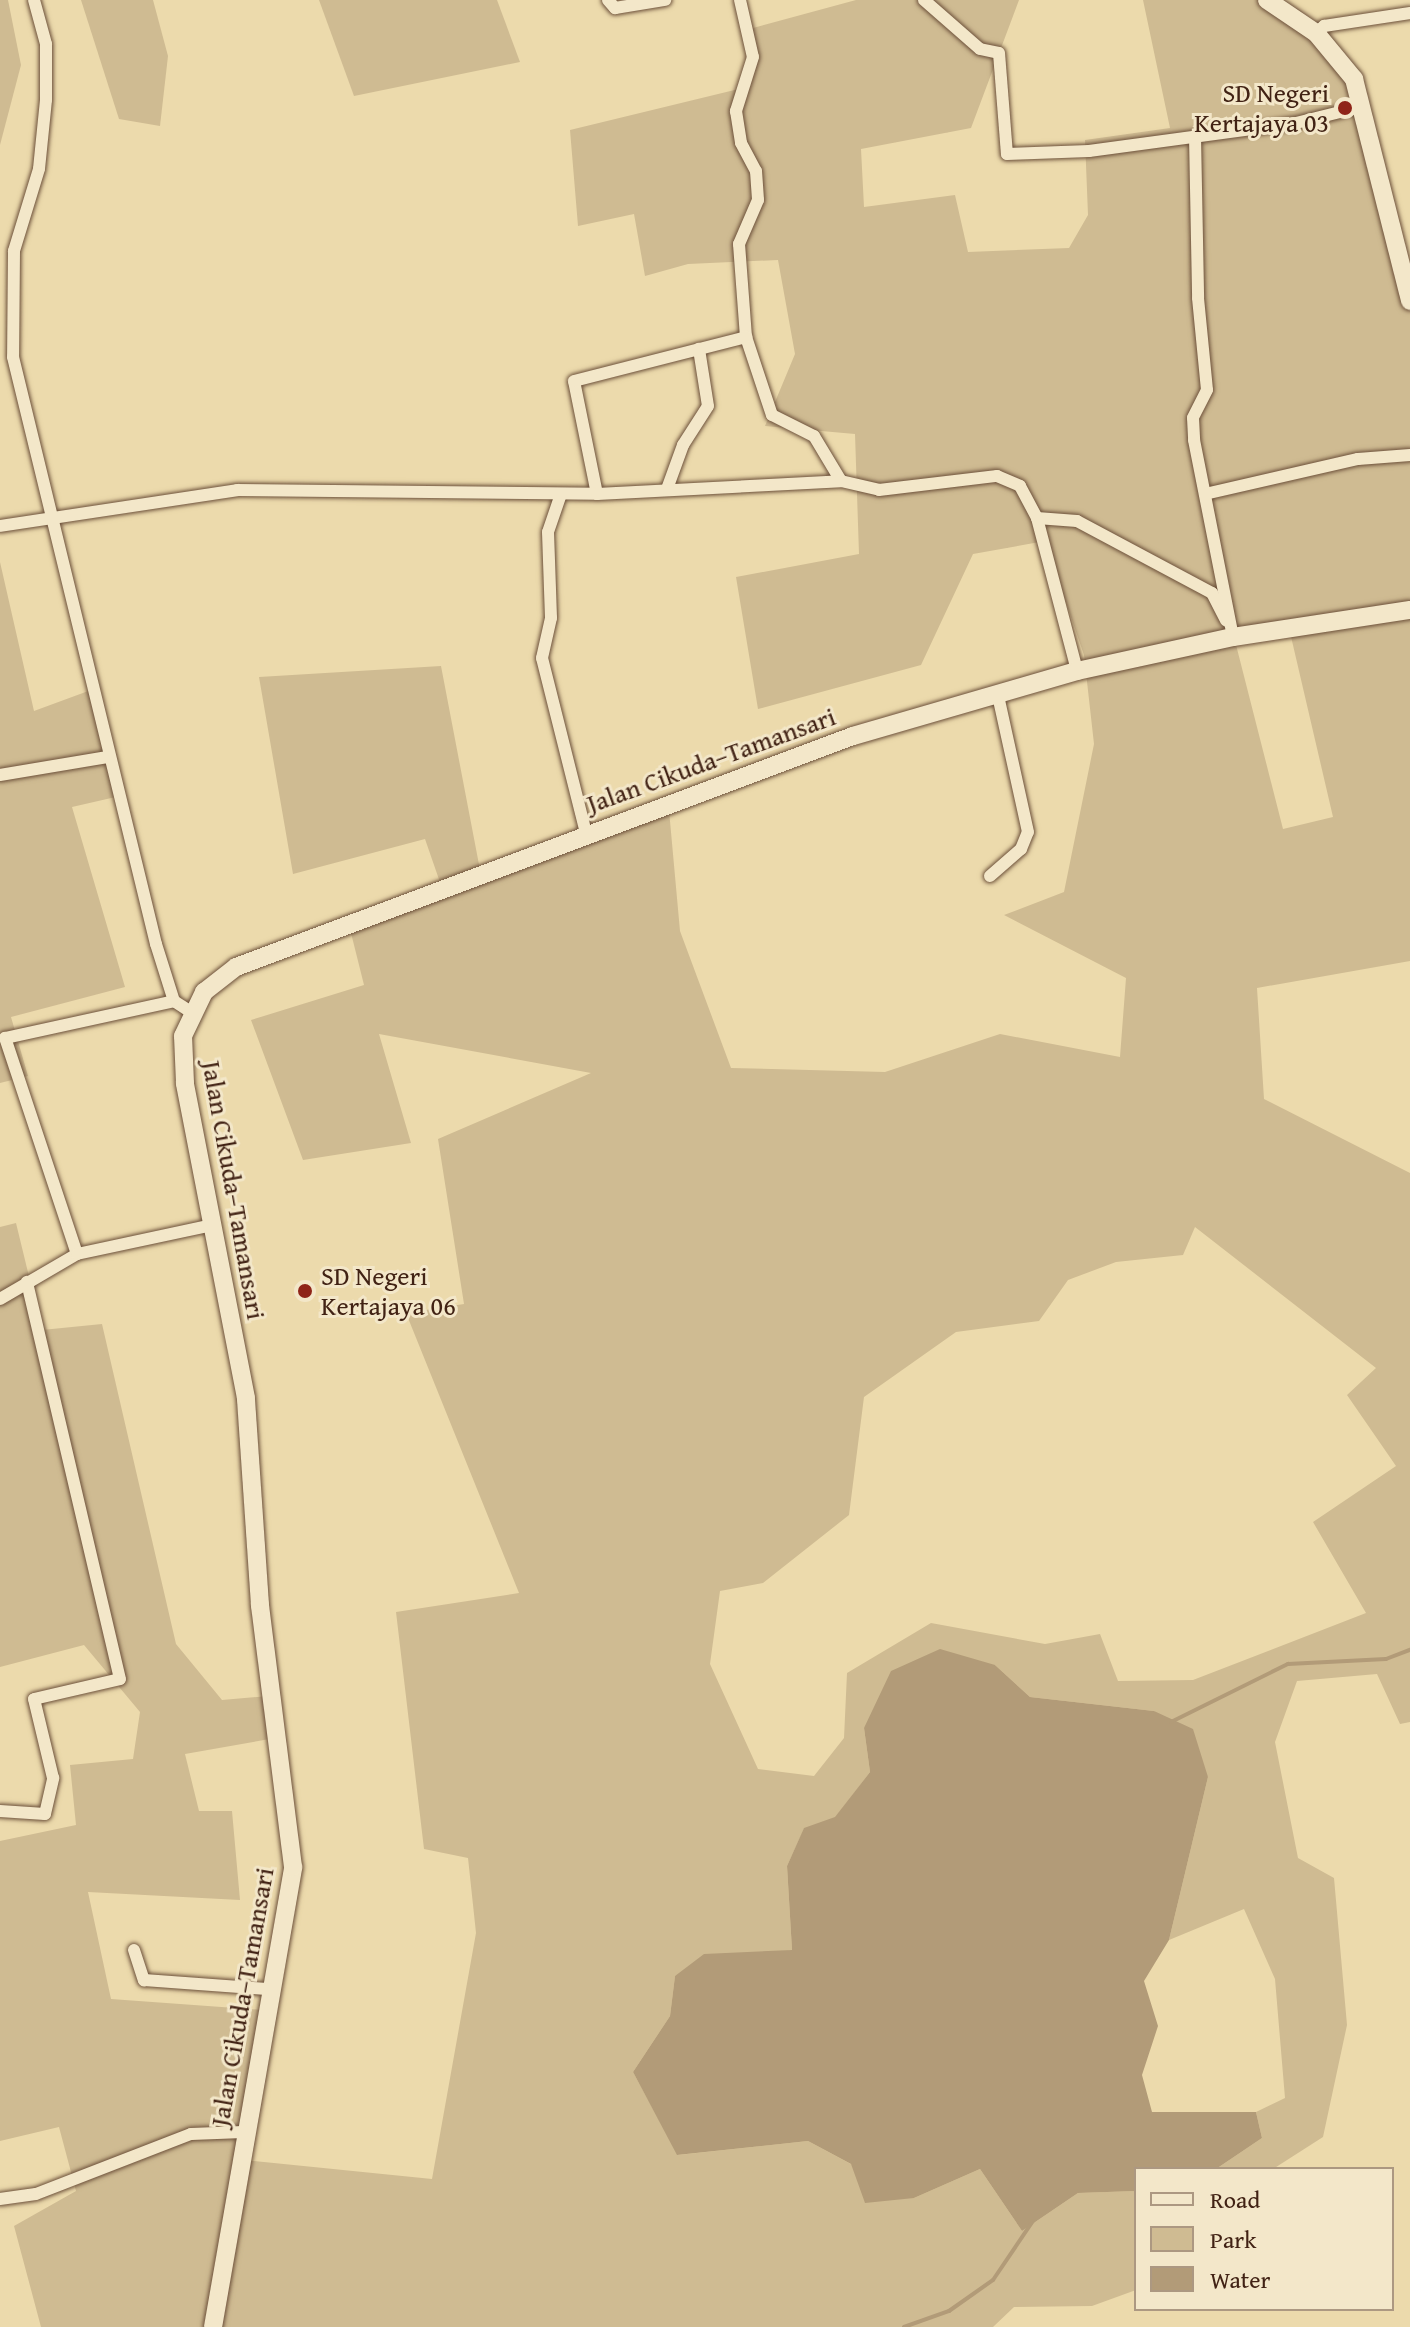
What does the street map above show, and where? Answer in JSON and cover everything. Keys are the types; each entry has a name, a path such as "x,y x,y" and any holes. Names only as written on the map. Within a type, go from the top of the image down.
{"street":[{"path":"34,0 46,44 46,100 39,169 14,251 10,333 49,516 108,757 174,1001 191,1012"},
{"path":"608,0 615,8 665,0"},
{"path":"740,0 753,57 736,111 741,143 756,171 758,200 739,244 746,337 772,415 814,436 841,481"},
{"path":"924,0 980,49 999,53 1007,154 1195,136 1360,107"},
{"path":"1267,0 1291,7 1354,79 1406,268 1410,301"},
{"path":"1316,33 1324,26 1410,13"},
{"path":"1195,136 1198,298 1207,390 1193,418 1233,637"},
{"path":"0,253 14,251"},
{"path":"597,494 574,381 746,337"},
{"path":"667,489 683,445 708,406 699,349"},
{"path":"1205,494 1358,459 1410,455"},
{"path":"0,526 49,516 237,490 597,494 841,481 879,490 997,476 1020,486 1037,518 1077,671"},
{"path":"561,494 548,532 551,618 542,658 586,833"},
{"path":"1037,518 1077,521 1212,593 1233,637"},
{"name":"Jalan Cikuda–Tamansari","path":"213,2327 292,1846 260,1605 246,1398 185,1083 183,1036 191,1012 204,992 236,967 586,833 853,736 1077,671 1233,637 1410,610"},
{"path":"990,876 1021,849 1028,832 998,695"},
{"path":"0,775 108,757"},
{"path":"77,1254 5,1038 174,1001"},
{"path":"0,1299 77,1254 212,1225"},
{"path":"0,1811 45,1814 53,1778 34,1699 120,1679 27,1282"},
{"path":"134,1950 144,1980 267,1989"},
{"path":"0,2199 36,2194 191,2134 243,2132"}],"green space":[{"path":"0,0 8,0 21,65 0,145"},
{"path":"81,0 153,0 168,56 160,126 119,119"},
{"path":"319,0 497,0 520,62 354,96"},
{"path":"856,0 1019,0 971,128 861,149 864,207 955,195 968,252 1069,248 1088,215 1085,140 1170,128 1143,0 1281,0 1301,11 1356,79 1410,298 1410,961 1257,988 1264,1099 1410,1173 1410,1722 1400,1724 1377,1674 1297,1681 1275,1742 1298,1858 1334,1878 1347,2025 1323,2137 1276,2167 1219,2167 1262,2138 1256,2112 1285,2098 1275,1979 1244,1909 1169,1940 1208,1777 1154,1711 1030,1697 995,1665 864,1728 870,1772 835,1818 804,1829 787,1866 792,1950 675,1976 670,2016 633,2072 678,2155 808,2141 914,2198 980,2169 1022,2231 1078,2193 1134,2191 1134,2291 1092,2306 1014,2307 993,2327 41,2327 14,2226 76,2191 59,2127 0,2141 0,1841 76,1825 70,1765 133,1759 140,1712 84,1645 0,1667 0,1227 16,1223 42,1330 102,1324 176,1644 222,1700 269,1696 275,1738 185,1754 199,1811 232,1811 240,1900 88,1892 111,1999 263,2010 244,2160 432,2179 476,1933 468,1858 424,1849 396,1612 519,1593 406,1313 464,1304 438,1139 591,1073 379,1034 411,1143 303,1160 251,1020 364,985 350,929 443,891 425,839 293,874 259,677 441,666 481,875 668,799 680,931 731,1068 885,1072 1000,1034 1120,1057 1126,978 1004,915 1064,892 1094,744 1084,655 1045,541 973,554 921,665 758,709 736,577 859,554 855,434 765,426 795,354 778,260 688,264 645,276 634,214 578,226 570,130 751,86 753,28","holes":["1289,628 1333,817 1283,829 1233,633","1195,1227 1376,1368 1347,1395 1396,1466 1313,1522 1366,1613 1193,1680 1118,1681 1100,1634 1045,1644 931,1623 847,1673 844,1738 814,1776 758,1769 710,1664 720,1591 763,1583 849,1515 864,1397 956,1332 1039,1321 1068,1280 1116,1262 1183,1255"]},
{"path":"0,562 34,711 91,690 120,796 72,807 125,987 11,1017 28,1076 0,1083"}],"water":[{"path":"940,1649 995,1665 1030,1697 1154,1711 1193,1729 1208,1777 1169,1940 1144,1981 1158,2026 1142,2075 1152,2112 1256,2112 1262,2138 1219,2167 1134,2167 1134,2191 1078,2193 1022,2231 980,2169 914,2198 865,2203 851,2164 808,2141 677,2155 633,2072 670,2016 675,1976 704,1954 792,1950 787,1866 804,1828 835,1817 870,1772 864,1728 891,1671"}],"waterway":[{"path":"1171,1722 1288,1664 1386,1659 1410,1650"},
{"path":"904,2327 949,2311 993,2280 1033,2221"}],"place":[{"name":"SD Negeri Kertajaya 03","path":"1345,108"},
{"name":"SD Negeri Kertajaya 06","path":"305,1291"}]}
